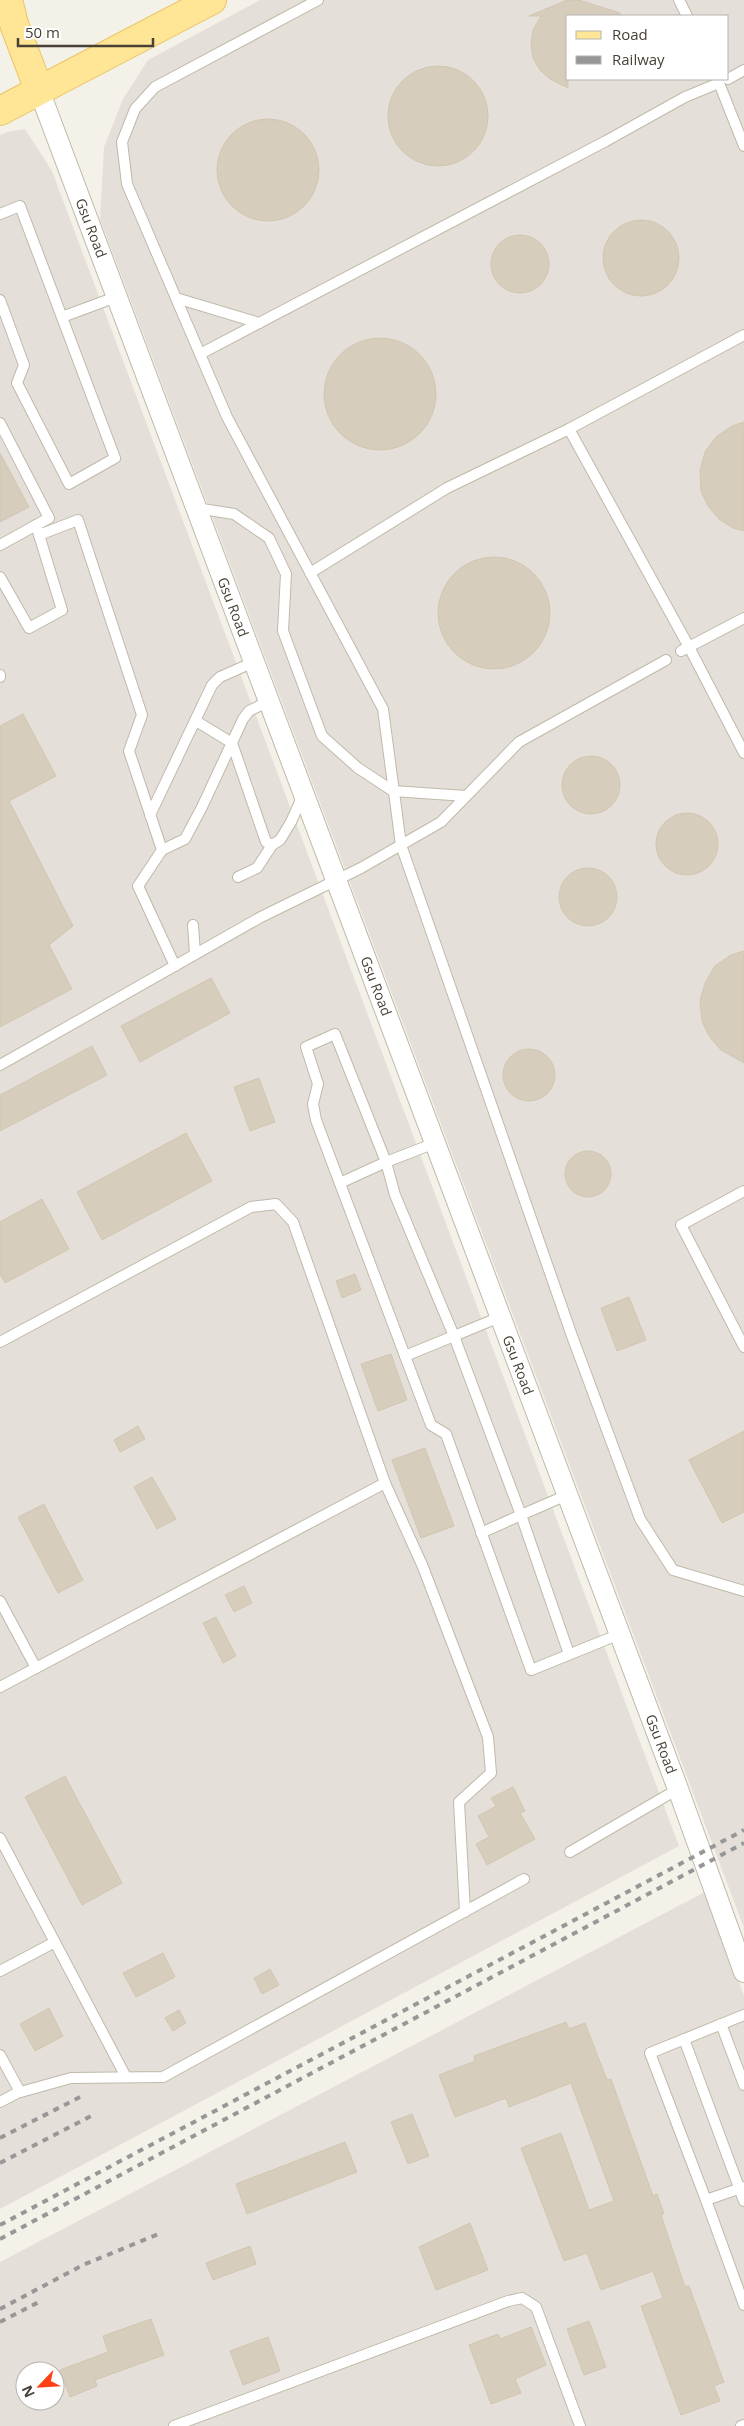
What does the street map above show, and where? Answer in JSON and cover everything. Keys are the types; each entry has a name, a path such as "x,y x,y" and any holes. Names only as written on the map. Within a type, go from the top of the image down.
{"main road":[{"name":"Gsu Road","path":"8,0 14,24 39,90"},
{"path":"0,112 210,0"}],"street":[{"name":"Gsu Road","path":"39,90 620,1634 744,1972"}],"lane":[{"path":"318,0 155,87 135,109 122,142 127,184 227,416 382,709 401,845 572,1336 640,1519 673,1570 744,1591"},
{"path":"679,0 686,15"},
{"path":"729,77 744,70"},
{"path":"200,354 598,146 685,97 723,80 744,146"},
{"path":"0,214 20,206 115,458 69,484 17,383 24,365 0,300"},
{"path":"62,317 116,297"},
{"path":"176,298 259,323"},
{"path":"310,573 447,488 569,429 744,335"},
{"path":"0,424 49,518 37,530"},
{"path":"569,429 685,649 744,753"},
{"path":"196,508 234,514 269,538 286,574 283,631 322,736 358,768 394,791 466,796"},
{"path":"0,545 37,530 78,520 142,715 129,751 162,850"},
{"path":"0,577 29,628 62,610 37,530"},
{"path":"685,649 744,618"},
{"path":"0,1065 261,917 336,881 441,822 519,742 666,660"},
{"path":"150,815 212,685 220,677 254,662"},
{"path":"176,966 138,886 162,850 185,838 249,711 269,701"},
{"path":"196,721 232,743 266,842 272,845"},
{"path":"238,878 257,868 272,845 280,840 304,795"},
{"path":"193,925 195,954"},
{"path":"569,1654 521,1515 454,1336 395,1195 386,1162 335,1034 306,1047 318,1084 313,1104 316,1120 431,1425 446,1434 531,1670 620,1634"},
{"path":"340,1183 386,1162 435,1143"},
{"path":"744,1191 681,1225 744,1348"},
{"path":"0,1342 251,1207 276,1204 293,1222 385,1484 423,1567 488,1737 491,1774 459,1802 465,1912"},
{"path":"405,1356 500,1317"},
{"path":"0,1687 385,1484"},
{"path":"481,1533 567,1495"},
{"path":"0,1601 36,1668"},
{"path":"570,1852 678,1789"},
{"path":"0,1838 126,2078"},
{"path":"0,2102 20,2092 71,2078 163,2077 524,1879"},
{"path":"0,1971 55,1942"},
{"path":"744,2015 650,2054 744,2305"},
{"path":"721,2024 744,2085"},
{"path":"684,2039 742,2188 744,2201"},
{"path":"0,2055 20,2092"},
{"path":"706,2200 742,2188"},
{"path":"174,2426 508,2301 522,2298 536,2306 580,2426"}],"shaded area":[{"path":"260,0 744,0 744,1928 100,219 104,147 123,99 148,60"},
{"path":"25,129 52,171 679,1846 0,2209 0,135"},
{"path":"705,1892 744,1996 744,2426 0,2426 0,2262"}],"building":[{"path":"567,0 579,0 620,13 620,15 566,15 566,80 568,80 568,88 550,79 540,70 533,58 531,45 533,30 541,16 529,16"},
{"path":"438,66 448,67 466,74 480,88 487,106 487,126 480,144 466,158 448,165 438,166 428,165 410,158 396,144 389,126 388,116 389,106 396,88 410,74 428,67"},
{"path":"268,119 288,123 304,134 315,150 319,170 315,190 304,206 288,217 268,221 248,217 232,206 221,190 217,170 221,150 232,134 248,123"},
{"path":"641,220 656,223 668,231 676,243 679,258 676,273 668,285 656,293 641,296 626,293 614,285 606,273 603,258 606,243 614,231 626,223"},
{"path":"514,235 526,235 536,239 545,248 549,270 541,285 526,293 514,293 504,289 495,280 491,270 491,258 495,248 504,239"},
{"path":"380,338 401,342 420,354 432,373 436,394 432,415 420,434 401,446 380,450 359,446 340,434 328,415 324,394 328,373 340,354 359,342"},
{"path":"744,422 744,531 733,528 719,519 708,506 701,491 700,471 705,452 716,437 732,426"},
{"path":"0,453 29,507 0,522"},
{"path":"494,557 515,561 533,574 546,592 550,613 546,634 533,652 515,665 494,669 473,665 455,652 442,634 438,613 442,592 455,574 473,561"},
{"path":"23,714 56,776 9,801 73,926 49,945 72,989 0,1027 0,726"},
{"path":"585,756 597,756 612,764 620,779 620,791 612,806 597,814 585,814 570,806 562,791 562,779 570,764"},
{"path":"687,813 699,816 709,822 715,832 718,844 715,856 709,866 699,872 687,875 675,872 665,866 659,856 656,844 659,832 665,822 675,816"},
{"path":"588,868 599,870 612,881 617,897 615,908 604,921 588,926 577,924 564,913 559,897 561,886 572,873"},
{"path":"744,951 744,1063 721,1050 709,1036 702,1021 700,1001 705,983 715,966 731,955"},
{"path":"211,978 230,1013 140,1062 121,1026"},
{"path":"92,1046 107,1075 0,1131 0,1095"},
{"path":"524,1049 534,1049 548,1056 555,1070 555,1080 548,1094 534,1101 524,1101 514,1097 507,1090 503,1080 503,1070 507,1060 514,1053"},
{"path":"259,1078 275,1122 250,1131 234,1087"},
{"path":"186,1133 212,1181 102,1240 77,1192"},
{"path":"593,1151 605,1157 610,1165 610,1183 605,1191 597,1196 583,1197 571,1191 566,1183 565,1169 571,1157 579,1152"},
{"path":"42,1199 69,1249 5,1283 0,1274 0,1222"},
{"path":"355,1274 361,1290 342,1298 336,1281"},
{"path":"629,1297 646,1340 617,1351 601,1308"},
{"path":"391,1354 407,1400 378,1411 361,1364"},
{"path":"138,1426 145,1439 120,1452 114,1440"},
{"path":"744,1431 744,1512 722,1523 689,1460"},
{"path":"425,1448 454,1526 421,1538 392,1460"},
{"path":"152,1477 176,1519 157,1529 134,1487"},
{"path":"44,1504 83,1580 58,1593 18,1517"},
{"path":"244,1586 252,1603 234,1612 225,1595"},
{"path":"216,1617 236,1656 223,1663 203,1623"},
{"path":"65,1776 122,1883 82,1905 25,1797"},
{"path":"513,1787 525,1811 520,1813 535,1839 487,1865 476,1844 489,1837 478,1816 496,1806 491,1798"},
{"path":"163,1953 175,1977 136,1997 123,1973"},
{"path":"270,1969 279,1985 262,1994 254,1978"},
{"path":"49,2008 63,2036 35,2051 20,2024"},
{"path":"179,2010 186,2023 173,2031 165,2018"},
{"path":"566,2022 569,2029 585,2023 607,2080 611,2079 653,2196 657,2194 664,2214 661,2215 685,2287 689,2286 724,2382 714,2386 720,2401 681,2415 641,2306 663,2298 653,2271 601,2290 587,2253 564,2261 521,2148 561,2133 589,2210 614,2201 571,2083 509,2107 506,2098 455,2117 439,2075 475,2061 474,2056"},
{"path":"412,2114 429,2156 408,2164 391,2122"},
{"path":"345,2142 357,2172 247,2214 236,2184"},
{"path":"470,2223 488,2270 436,2290 419,2247"},
{"path":"250,2246 256,2264 213,2280 206,2263"},
{"path":"151,2319 164,2355 95,2380 97,2386 70,2397 65,2384 65,2368 108,2352 103,2336"},
{"path":"589,2321 606,2367 584,2375 567,2329"},
{"path":"531,2327 546,2365 515,2379 521,2393 491,2404 469,2345 498,2334 500,2339"},
{"path":"268,2337 280,2371 243,2385 230,2351"}],"railway":[{"path":"0,2225 744,1830"},
{"path":"0,2239 744,1843"},
{"path":"0,2138 80,2097"},
{"path":"0,2163 91,2116"},
{"path":"0,2309 83,2265 161,2233"},
{"path":"0,2322 41,2301"}]}
